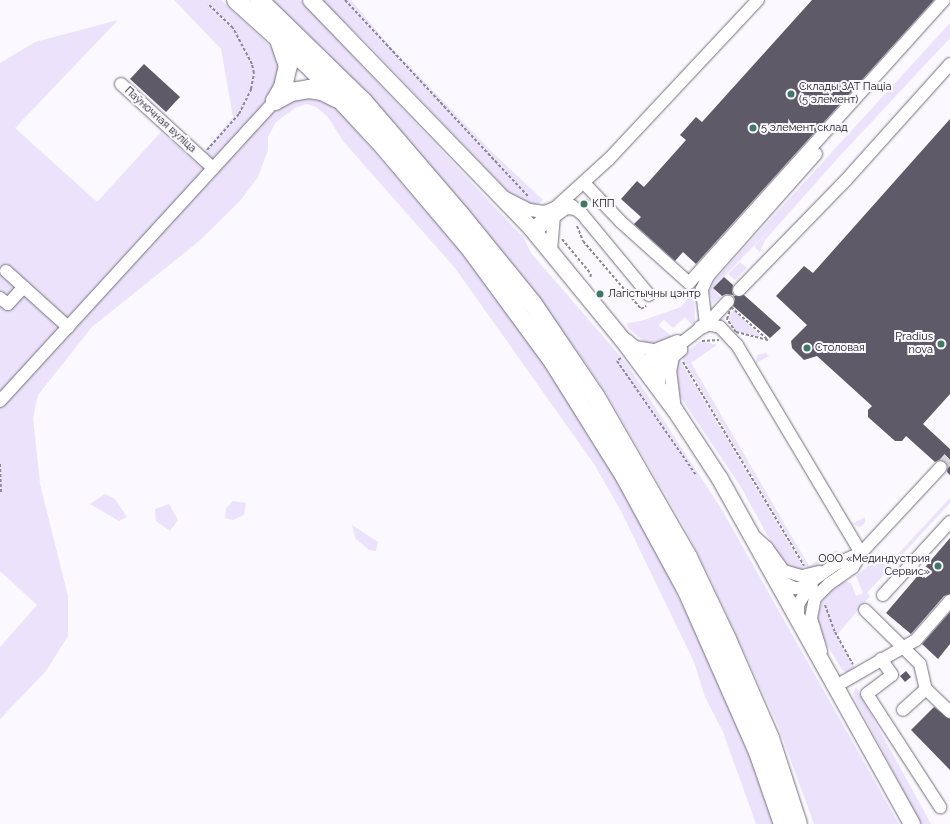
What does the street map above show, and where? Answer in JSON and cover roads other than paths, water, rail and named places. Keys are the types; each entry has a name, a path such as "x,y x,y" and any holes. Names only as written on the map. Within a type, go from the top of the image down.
{"highway":[{"path":"236,0 279,38 341,100 469,247 552,360 597,430 687,590 744,716 783,824"},
{"path":"259,0 363,101 454,207 533,304 596,397 688,557 727,639 770,738 798,824"},
{"path":"275,101 283,87 288,66 279,38"},
{"path":"275,101 291,92 309,89 322,91 341,100"}],"main road":[{"path":"311,0 499,194 551,250 616,330 630,358 659,388 720,479 821,658 912,824"}],"street":[{"path":"532,229 554,213 584,183 758,0"},
{"path":"584,183 621,222 689,283 944,0"},
{"path":"706,324 702,289 713,269 950,5"},
{"path":"739,290 846,180 950,64"},
{"name":"Паўночная вуліца","path":"121,84 213,168"},
{"path":"0,401 275,101"},
{"path":"499,194 530,210 554,213 566,208 576,209 650,298"},
{"path":"551,250 554,213"},
{"path":"6,271 68,327"},
{"path":"0,298 8,304 24,287"},
{"path":"675,410 669,379 673,357 706,324 730,304"},
{"path":"659,388 659,369 679,352 706,324"},
{"path":"616,330 635,347 654,350 672,344 706,324 720,326 737,345 861,553"},
{"path":"630,358 659,359 679,352"},
{"path":"821,658 819,642 812,625 811,612 815,598 828,584 853,567 861,553 941,467"},
{"path":"883,595 950,522"},
{"path":"752,536 768,548 784,570 797,576 810,575 831,568 861,553"},
{"path":"798,618 798,605 806,588 831,568"},
{"path":"777,580 785,586 806,588 828,584"},
{"path":"836,686 916,640 950,601"},
{"path":"865,610 920,664 926,689 950,712"},
{"path":"881,659 892,675 867,694 940,807"},
{"path":"903,710 926,689"}],"tunnel":[{"path":"941,467 950,457"}],"place":[{"name":"Склады ЗАТ Паціа (5 элемент)","path":"791,94"},
{"name":"5 элемент склад","path":"753,128"},
{"name":"КПП","path":"584,204"},
{"name":"Лагістычны цэнтр","path":"600,294"},
{"name":"Pradius nova","path":"941,344"},
{"name":"Столовая","path":"807,348"},
{"name":"ООО «Мединдустрия Сервис»","path":"938,566"}]}
